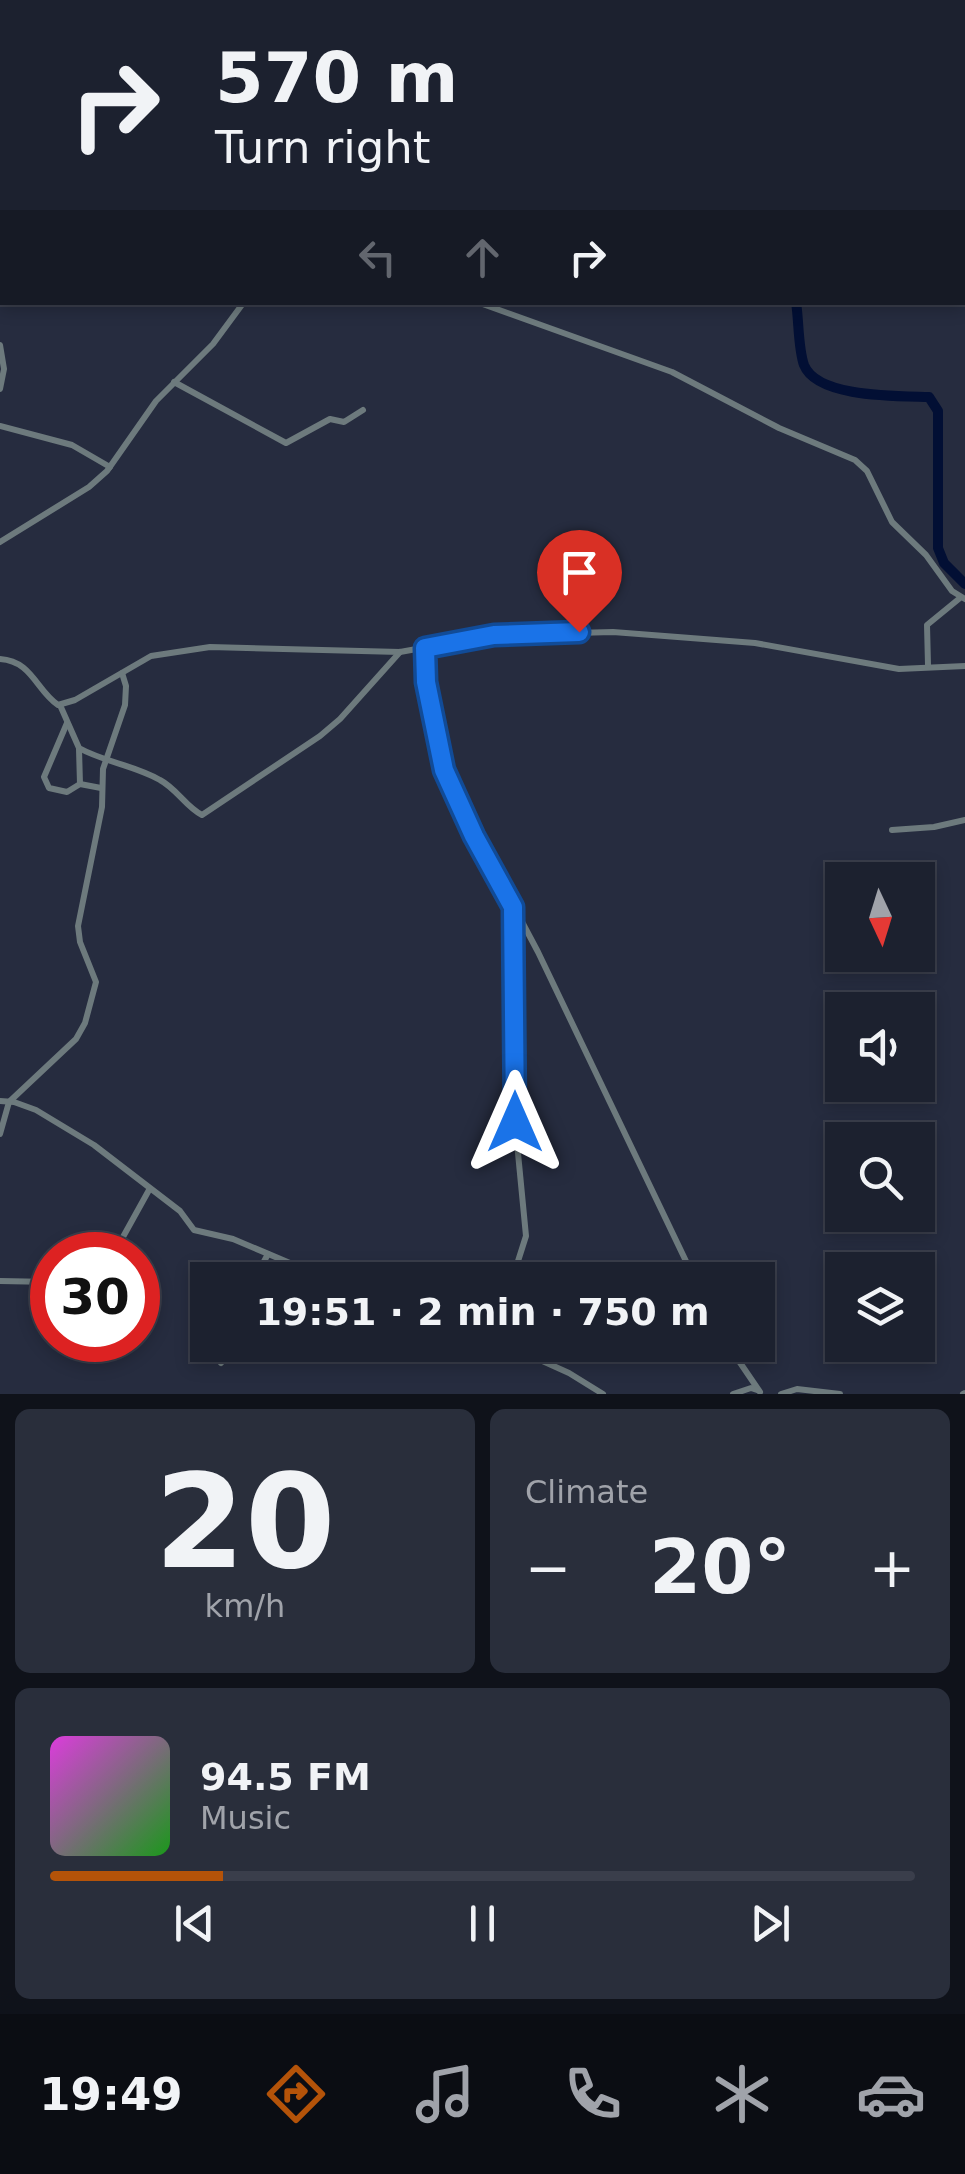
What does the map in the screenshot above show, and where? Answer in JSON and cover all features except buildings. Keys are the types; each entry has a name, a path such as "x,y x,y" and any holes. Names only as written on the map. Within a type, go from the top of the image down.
{"street":[{"path":"0,49 0,68"},
{"path":"0,542 88,487 110,467 147,413 202,356 242,305"},
{"path":"485,305 672,372 779,428 855,460 867,471 892,522 963,599 927,625 928,666"},
{"path":"0,345 4,369 0,388"},
{"path":"174,382 286,443 328,420 344,422 363,410"},
{"path":"0,426 72,444 110,467"},
{"path":"60,705 151,656 210,647 400,652 494,635 613,632 770,644 899,668 965,666"},
{"path":"425,648 426,682 444,770 686,1262"},
{"path":"78,748 166,783 198,814 205,814 320,736 400,652"},
{"path":"0,659 12,660 29,671 51,701 60,705 78,748 80,784"},
{"path":"0,1134 4,1101 80,1034 96,992 78,926 102,807 107,758 125,706 122,673"},
{"path":"67,723 44,781 58,792 67,792 80,784 101,788"},
{"path":"892,830 965,820"},
{"path":"513,907 515,1122 526,1236 518,1262"},
{"path":"4,1101 47,1116 94,1145 180,1211 194,1230 224,1236 287,1262"},
{"path":"126,1232 149,1190"},
{"path":"264,1262 268,1254"},
{"path":"0,1281 30,1282"},
{"path":"543,1362 603,1394"},
{"path":"740,1362 761,1393"},
{"path":"733,1394 750,1388 761,1393"},
{"path":"780,1394 797,1389 840,1394"}],"waterway":[{"path":"796,305 802,358 812,376 825,384 860,393 929,397 938,411 938,548 944,563 965,584"}],"route":[{"path":"515,1122 513,907 444,770 426,682 425,648 494,635 579,632"}]}
